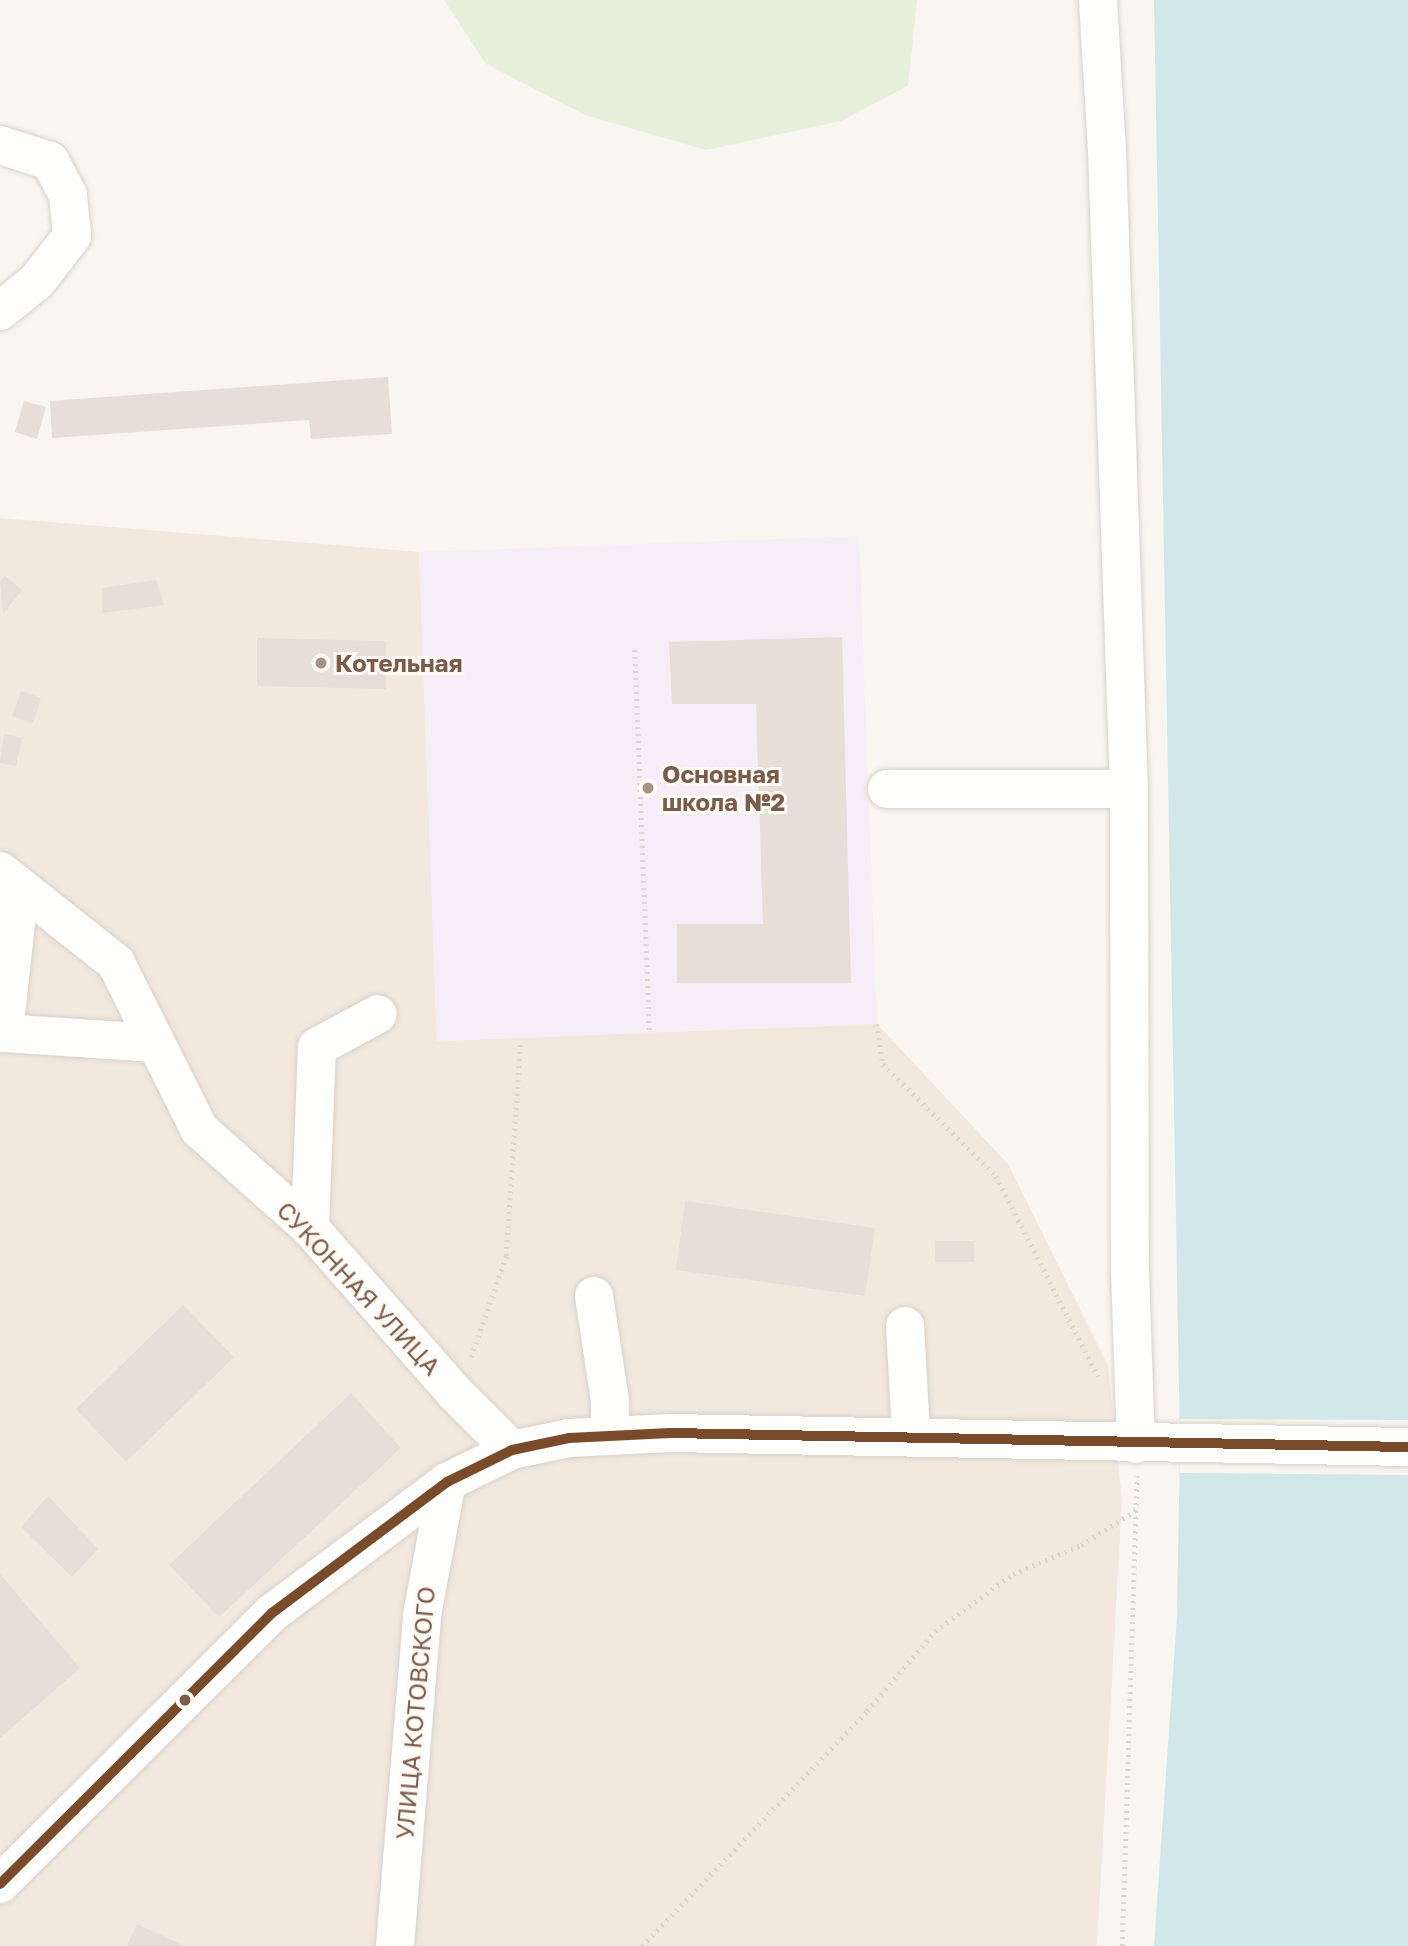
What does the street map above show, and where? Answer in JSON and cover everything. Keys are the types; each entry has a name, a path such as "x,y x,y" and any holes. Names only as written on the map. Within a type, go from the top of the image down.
{"street":[{"path":"1098,0 1107,151 1129,789 1135,1430"},
{"path":"0,145 50,160 68,195 72,236 37,281 0,311"},
{"path":"887,789 1129,789"},
{"path":"10,879 4,1033 154,1043"},
{"name":"СУКОННАЯ УЛИЦА","path":"10,879 116,963 154,1043 200,1129 310,1228 456,1394 512,1450"},
{"path":"310,1228 317,1047 378,1014"},
{"path":"594,1296 610,1401 610,1436"},
{"path":"905,1326 911,1435"},
{"path":"0,1884 272,1613 447,1482 512,1450 569,1438 670,1433 1135,1430 1181,1445 1408,1447"},
{"name":"УЛИЦА КОТОВСКОГО","path":"395,1946 422,1615 447,1482"}],"path":[{"path":"635,650 650,1033"},
{"path":"877,1024 883,1064 996,1176 1091,1369 1135,1430 1138,1509 1122,1946"},
{"path":"456,1394 498,1290 506,1256 520,1044"},
{"path":"642,1946 867,1711 935,1631 1013,1574 1081,1545 1138,1509"}],"shaded area":[{"path":"0,518 419,552 437,1041 877,1024 1008,1164 1108,1366 1122,1500 1097,1946 0,1946"},
{"name":"Основная школа №2","path":"859,536 877,1024 437,1041 419,552"}],"green space":[{"path":"444,0 917,0 908,86 841,121 706,150 585,115 486,64"}],"water":[{"path":"1154,0 1408,0 1408,1946 1154,1946 1177,1616 1180,1445"}],"pier":[{"path":"1180,1419 1408,1420 1408,1475 1180,1473"}],"building":[{"path":"388,377 392,434 311,439 309,420 52,438 50,401"},
{"path":"24,401 46,407 37,439 15,432"},
{"path":"5,576 22,590 3,614 0,581"},
{"path":"156,580 164,605 102,613 102,588"},
{"path":"842,637 851,983 677,983 677,924 763,924 756,704 672,704 669,642"},
{"name":"Котельная","path":"257,638 386,641 386,689 257,686"},
{"path":"21,691 41,698 33,723 12,716"},
{"path":"4,734 22,738 16,766 0,763"},
{"path":"685,1201 875,1228 865,1296 676,1270"},
{"path":"935,1241 974,1241 974,1262 935,1262"},
{"path":"183,1305 234,1357 126,1462 76,1409"},
{"path":"351,1393 401,1448 219,1617 169,1565"},
{"path":"48,1496 98,1549 72,1577 21,1527"},
{"path":"0,1574 80,1668 0,1738"},
{"path":"137,1924 184,1946 127,1946"}],"transit line":[{"path":"0,1884 272,1613 447,1482 512,1450 569,1438 670,1433 1408,1447"}],"place":[{"name":"Котельная","path":"321,663"},
{"name":"Основная школа №2","path":"648,788"}]}
